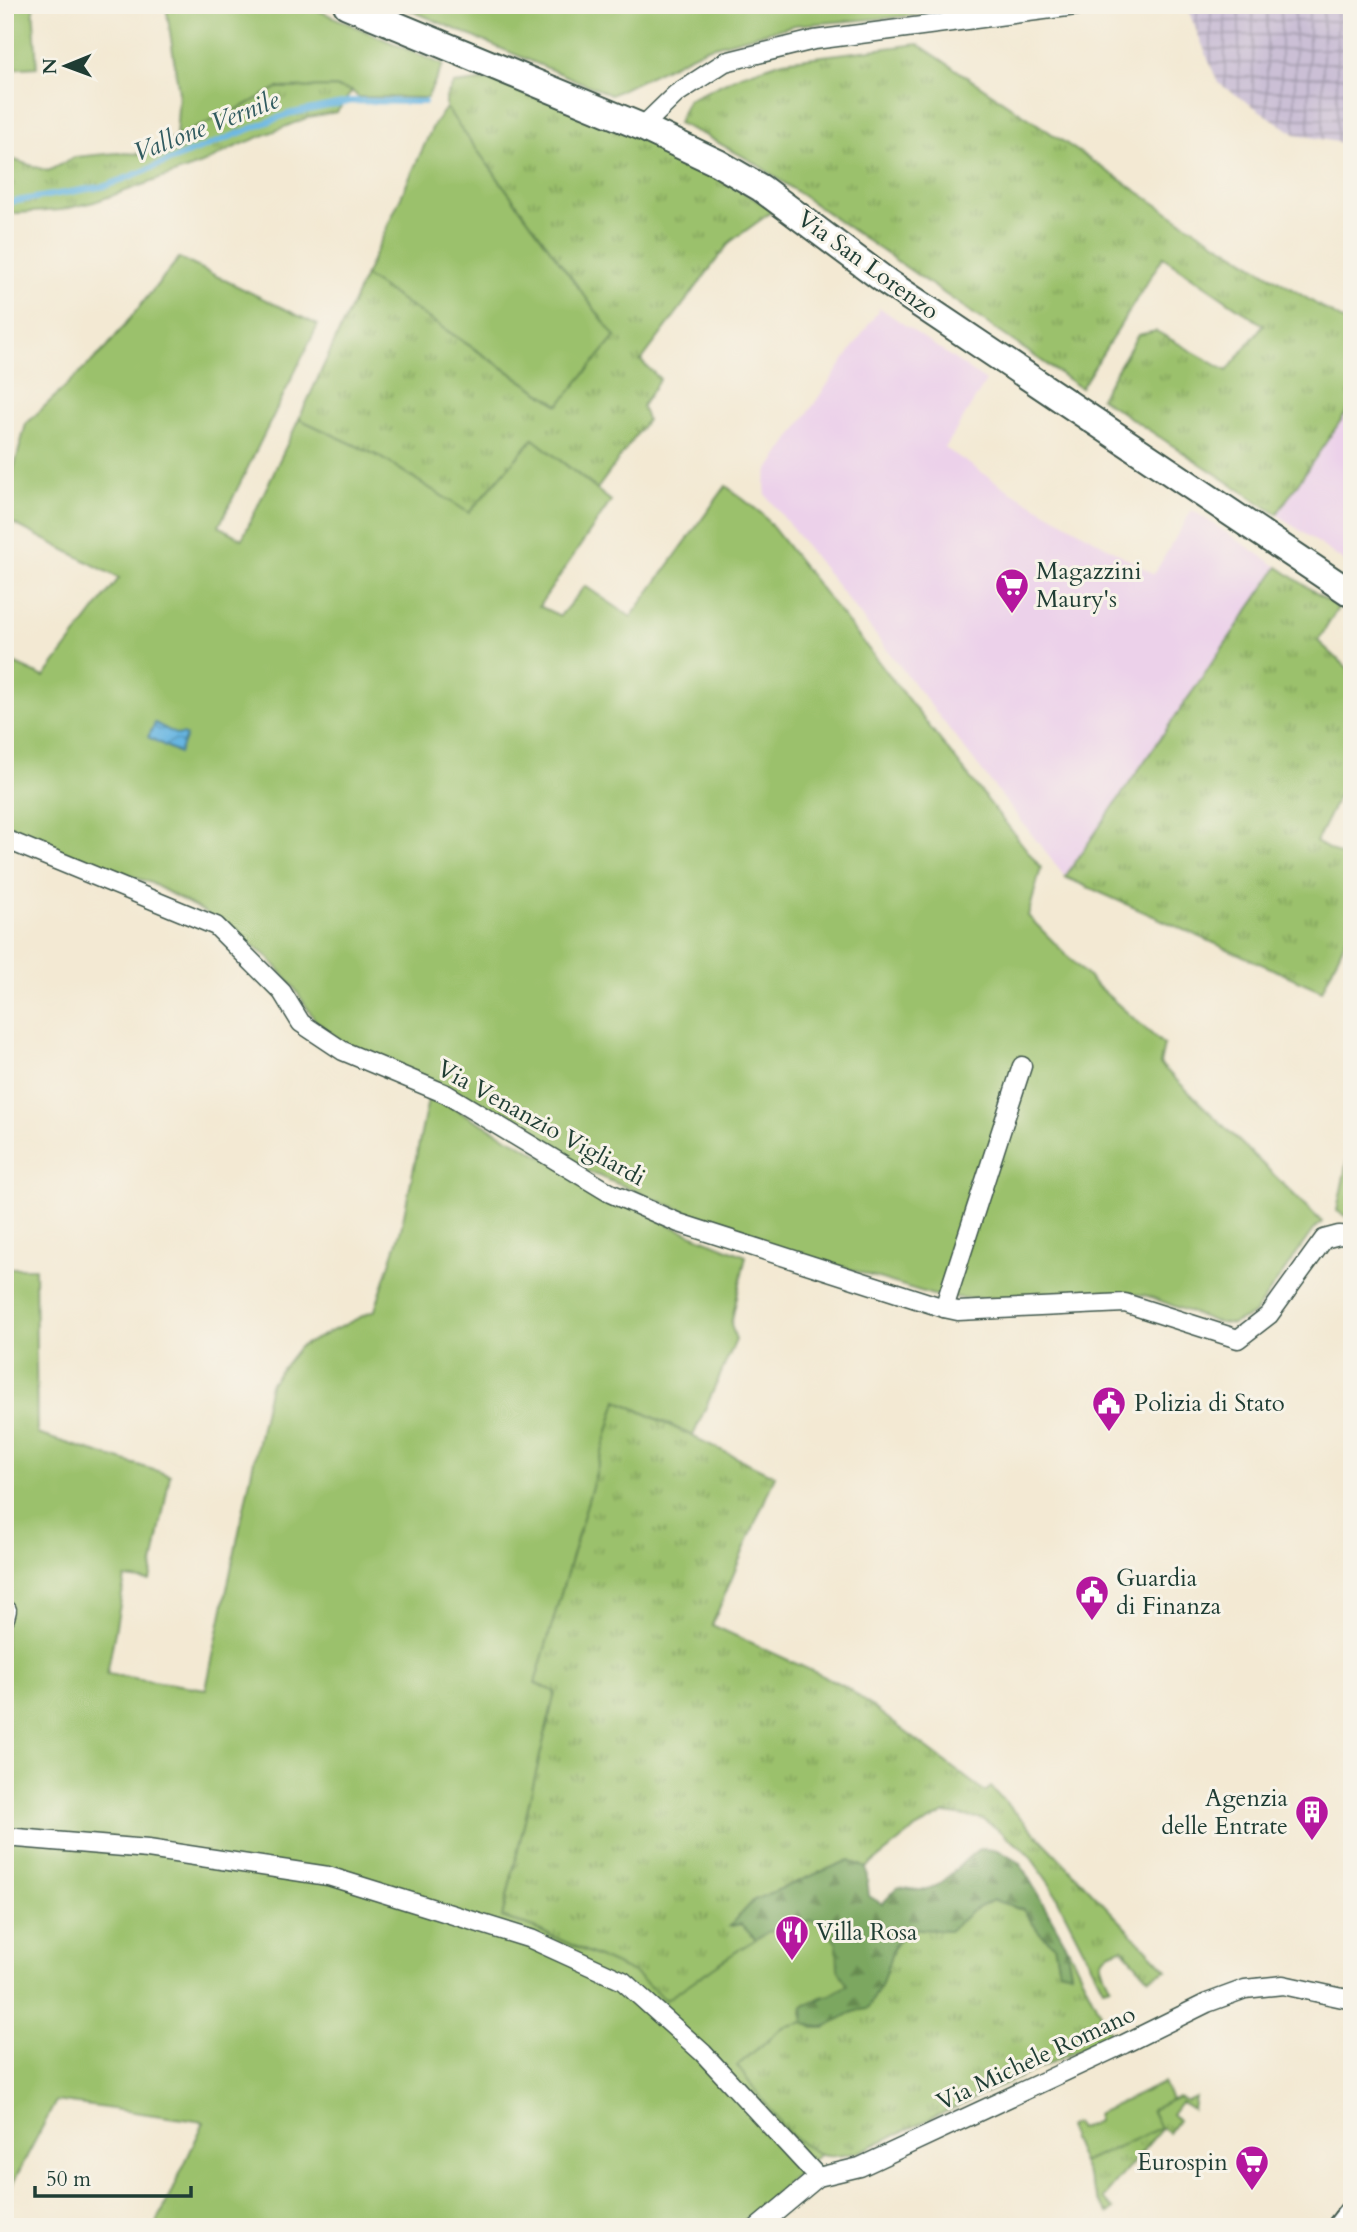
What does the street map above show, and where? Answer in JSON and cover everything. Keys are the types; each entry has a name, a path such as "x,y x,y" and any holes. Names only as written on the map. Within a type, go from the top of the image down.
{"street":[{"name":"Via San Lorenzo","path":"347,5 642,127 718,163 761,188 887,282 1352,594"},
{"path":"642,127 676,94 724,62 814,40 1083,5"},
{"name":"Via Venanzio Vigliardi","path":"5,839 216,926 282,992 301,1023 343,1051 446,1094 610,1193 679,1223 944,1308 958,1311 1125,1303 1238,1339 1269,1315 1324,1240 1339,1235 1352,1236"},
{"path":"944,1308 1022,1066"},
{"path":"5,1837 148,1849 328,1876 531,1939 623,1980 703,2053 818,2177"},
{"name":"Via Michele Romano","path":"758,2227 818,2177 860,2167 1207,2003 1245,1989 1283,1985 1352,2000"},
{"path":"1341,2227 1352,2213"}],"shaded area":[{"path":"1186,5 1352,5 1352,145 1295,134 1218,83"},
{"path":"880,308 986,381 945,448 1010,491 1154,574 1192,510 1278,567 1065,877 766,495 768,471"},
{"path":"1352,404 1352,567 1277,514"}],"green space":[{"path":"5,5 33,5 37,67 5,69"},
{"path":"166,5 306,5 443,65 427,98 358,97 352,91 335,87 277,88 176,137 179,93"},
{"path":"398,5 1003,5 795,25 707,48 611,95"},
{"path":"918,44 1183,222 1352,326 1352,404 1277,514 1100,398 1138,335 1156,331 1227,371 1263,325 1163,257 1081,388 755,163 678,123 688,100 741,75 783,61"},
{"path":"504,78 642,134 774,210 730,242 641,361 660,379 642,406 647,420 597,489 533,439 469,513 380,457 299,419 365,276 558,405 615,337 446,108 446,97 454,84"},
{"path":"335,87 352,91 337,112 309,117 235,147 202,164 94,202 61,210 5,214 5,157 48,171 75,157 117,153 143,154 277,88"},
{"path":"446,108 615,337 559,405 365,276 433,126"},
{"path":"179,258 318,325 219,526 242,539 299,419 380,457 469,513 533,439 611,501 539,606 560,616 585,586 631,617 726,486 762,514 1041,868 1028,916 1095,984 1164,1045 1160,1064 1322,1222 1313,1230 1254,1314 1232,1324 1213,1321 1145,1295 1108,1293 1047,1298 963,1298 933,1295 749,1238 589,1172 523,1128 465,1096 345,1045 315,1020 293,986 268,957 201,910 151,883 5,832 5,659 44,677 119,578 5,519 5,501 26,424 106,348"},
{"path":"1278,567 1338,608 1318,641 1352,672 1352,769 1316,842 1352,862 1352,925 1322,991 1065,877"},
{"path":"429,1095 671,1226 746,1256 731,1324 736,1340 693,1436 617,1400 535,1683 555,1692 502,1917 536,1929 634,1973 666,2000 768,1932 794,1929 811,1920 820,1922 837,1944 838,1969 847,1985 803,2006 804,2022 783,2027 737,2066 788,2133 819,2155 737,2227 155,2227 204,2122 56,2101 5,2198 5,1268 35,1268 37,1434 170,1475 150,1581 125,1578 107,1674 206,1689 270,1384 299,1347 375,1310 401,1229"},
{"path":"1352,1141 1352,1220 1337,1211"},
{"path":"617,1400 775,1476 712,1625 845,1686 985,1792 991,1787 1167,1970 1149,1978 1122,1948 1107,1954 1101,1961 1110,1986 1103,1988 1051,1886 1027,1852 984,1819 945,1813 915,1829 866,1868 849,1860 754,1900 732,1926 741,1924 756,1940 666,2001 634,1973 536,1929 502,1917 555,1692 535,1683"},
{"path":"980,1849 998,1850 1020,1863 1065,1942 1071,1973 1059,1970 1054,1945 1039,1932 1023,1909 993,1900 972,1911 949,1931 908,1928 894,1946 881,1986 867,2009 849,2014 829,2025 814,2026 804,2022 803,2007 840,1987 835,1948 827,1930 811,1920 794,1929 768,1932 756,1940 741,1924 730,1926 754,1900 849,1860 866,1868 869,1896 882,1904 898,1887 923,1890 933,1888"},
{"path":"993,1900 1022,1909 1039,1932 1054,1945 1059,1969 1071,1972 1065,1942 1111,2035 859,2152 826,2156 797,2142 774,2117 736,2066 783,2027 804,2022 814,2028 825,2028 853,2010 881,1986 894,1946 908,1928 949,1931 972,1911"},
{"path":"1163,2083 1171,2100 1151,2110 1160,2128 1082,2163 1067,2127 1075,2123 1079,2129 1098,2121 1096,2114"},
{"path":"1178,2097 1187,2101 1195,2097 1193,2110 1181,2102 1172,2114 1178,2120 1169,2133 1162,2128 1103,2198 1114,2209 1109,2214 1098,2200 1082,2163 1159,2128 1151,2109"}],"water":[{"path":"155,723 177,735 186,736 179,753 148,737"}],"waterway":[{"name":"Vallone Vernile","path":"5,203 106,186 288,114 352,101 424,102"}],"place":[{"name":"Magazzini Maury's","path":"1012,615"},
{"name":"Polizia di Stato","path":"1109,1433"},
{"name":"Guardia di Finanza","path":"1092,1622"},
{"name":"Agenzia delle Entrate","path":"1312,1842"},
{"name":"Villa Rosa","path":"792,1962"},
{"name":"Eurospin","path":"1252,2192"}]}
